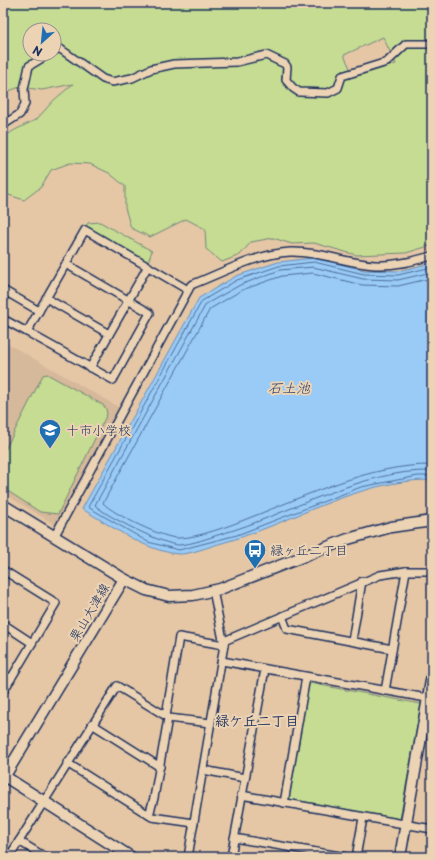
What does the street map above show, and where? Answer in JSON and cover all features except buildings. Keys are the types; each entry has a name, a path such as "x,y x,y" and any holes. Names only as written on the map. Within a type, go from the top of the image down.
{"street":[{"path":"62,49 103,79 112,82 132,78 151,69 174,64 237,62 266,55 285,64 287,67 286,80 292,88 299,92 328,93 338,88 342,76 387,62 406,44 432,44"},
{"path":"3,124 20,114 26,104 24,89 29,66 35,62"},
{"path":"27,332 85,230 188,290"},
{"path":"54,537 191,284 252,261 276,254 294,252 313,254 374,265 398,264 432,256"},
{"path":"3,319 113,380 150,313 66,264"},
{"path":"90,368 148,266"},
{"path":"3,290 39,311"},
{"path":"46,298 109,334"},
{"name":"栗山大津線","path":"3,505 124,579 4,777"},
{"path":"124,579 146,590 169,596 193,595 213,590 348,539 391,527 432,521"},
{"path":"3,570 56,603 3,692"},
{"path":"149,815 160,767 180,636 224,643 362,581 380,575 406,571 432,571"},
{"path":"385,691 406,571"},
{"path":"352,641 362,581"},
{"path":"188,857 224,643 213,590"},
{"path":"282,616 287,629 392,649"},
{"path":"3,624 32,643"},
{"path":"222,661 430,699"},
{"path":"231,857 265,669"},
{"path":"3,674 11,679"},
{"path":"400,857 430,699 432,676"},
{"path":"284,803 306,677"},
{"path":"9,857 117,686 167,717 211,723"},
{"path":"92,724 160,767"},
{"path":"68,763 149,815 194,823"},
{"path":"203,770 245,778"},
{"path":"4,777 131,857"},
{"path":"241,795 363,818 432,829"},
{"path":"356,857 363,818"},
{"path":"234,838 346,857"},
{"path":"19,841 46,857"}],"shaded area":[{"name":"十市小学校","path":"3,341 120,408 57,526 3,493"}],"green space":[{"path":"3,3 432,3 432,245 406,253 356,255 314,243 292,244 273,238 251,242 240,255 222,262 206,249 205,229 186,219 150,237 131,228 125,208 125,186 109,173 90,164 70,163 51,170 41,187 24,200 3,193 3,138 13,131 37,119 54,100 73,84 42,90 20,87 3,93","holes":["383,37 396,64 354,77 344,55"]},
{"path":"100,222 152,251 148,262 86,226 88,223"},
{"name":"十市小学校","path":"47,374 103,405 107,414 58,514 40,512 3,488 3,454 43,375"},
{"path":"309,683 421,704 400,819 289,799"}],"water":[{"name":"石土池","path":"314,258 364,270 398,271 432,263 432,480 405,482 351,494 248,535 183,554 165,552 152,548 116,530 82,509 199,298 236,276 278,262"}],"place":[{"name":"十市小学校","path":"50,450"},
{"name":"緑ヶ丘二丁目","path":"255,570"}],"district":[{"name":"緑ケ丘二丁目","path":"257,721"}]}
